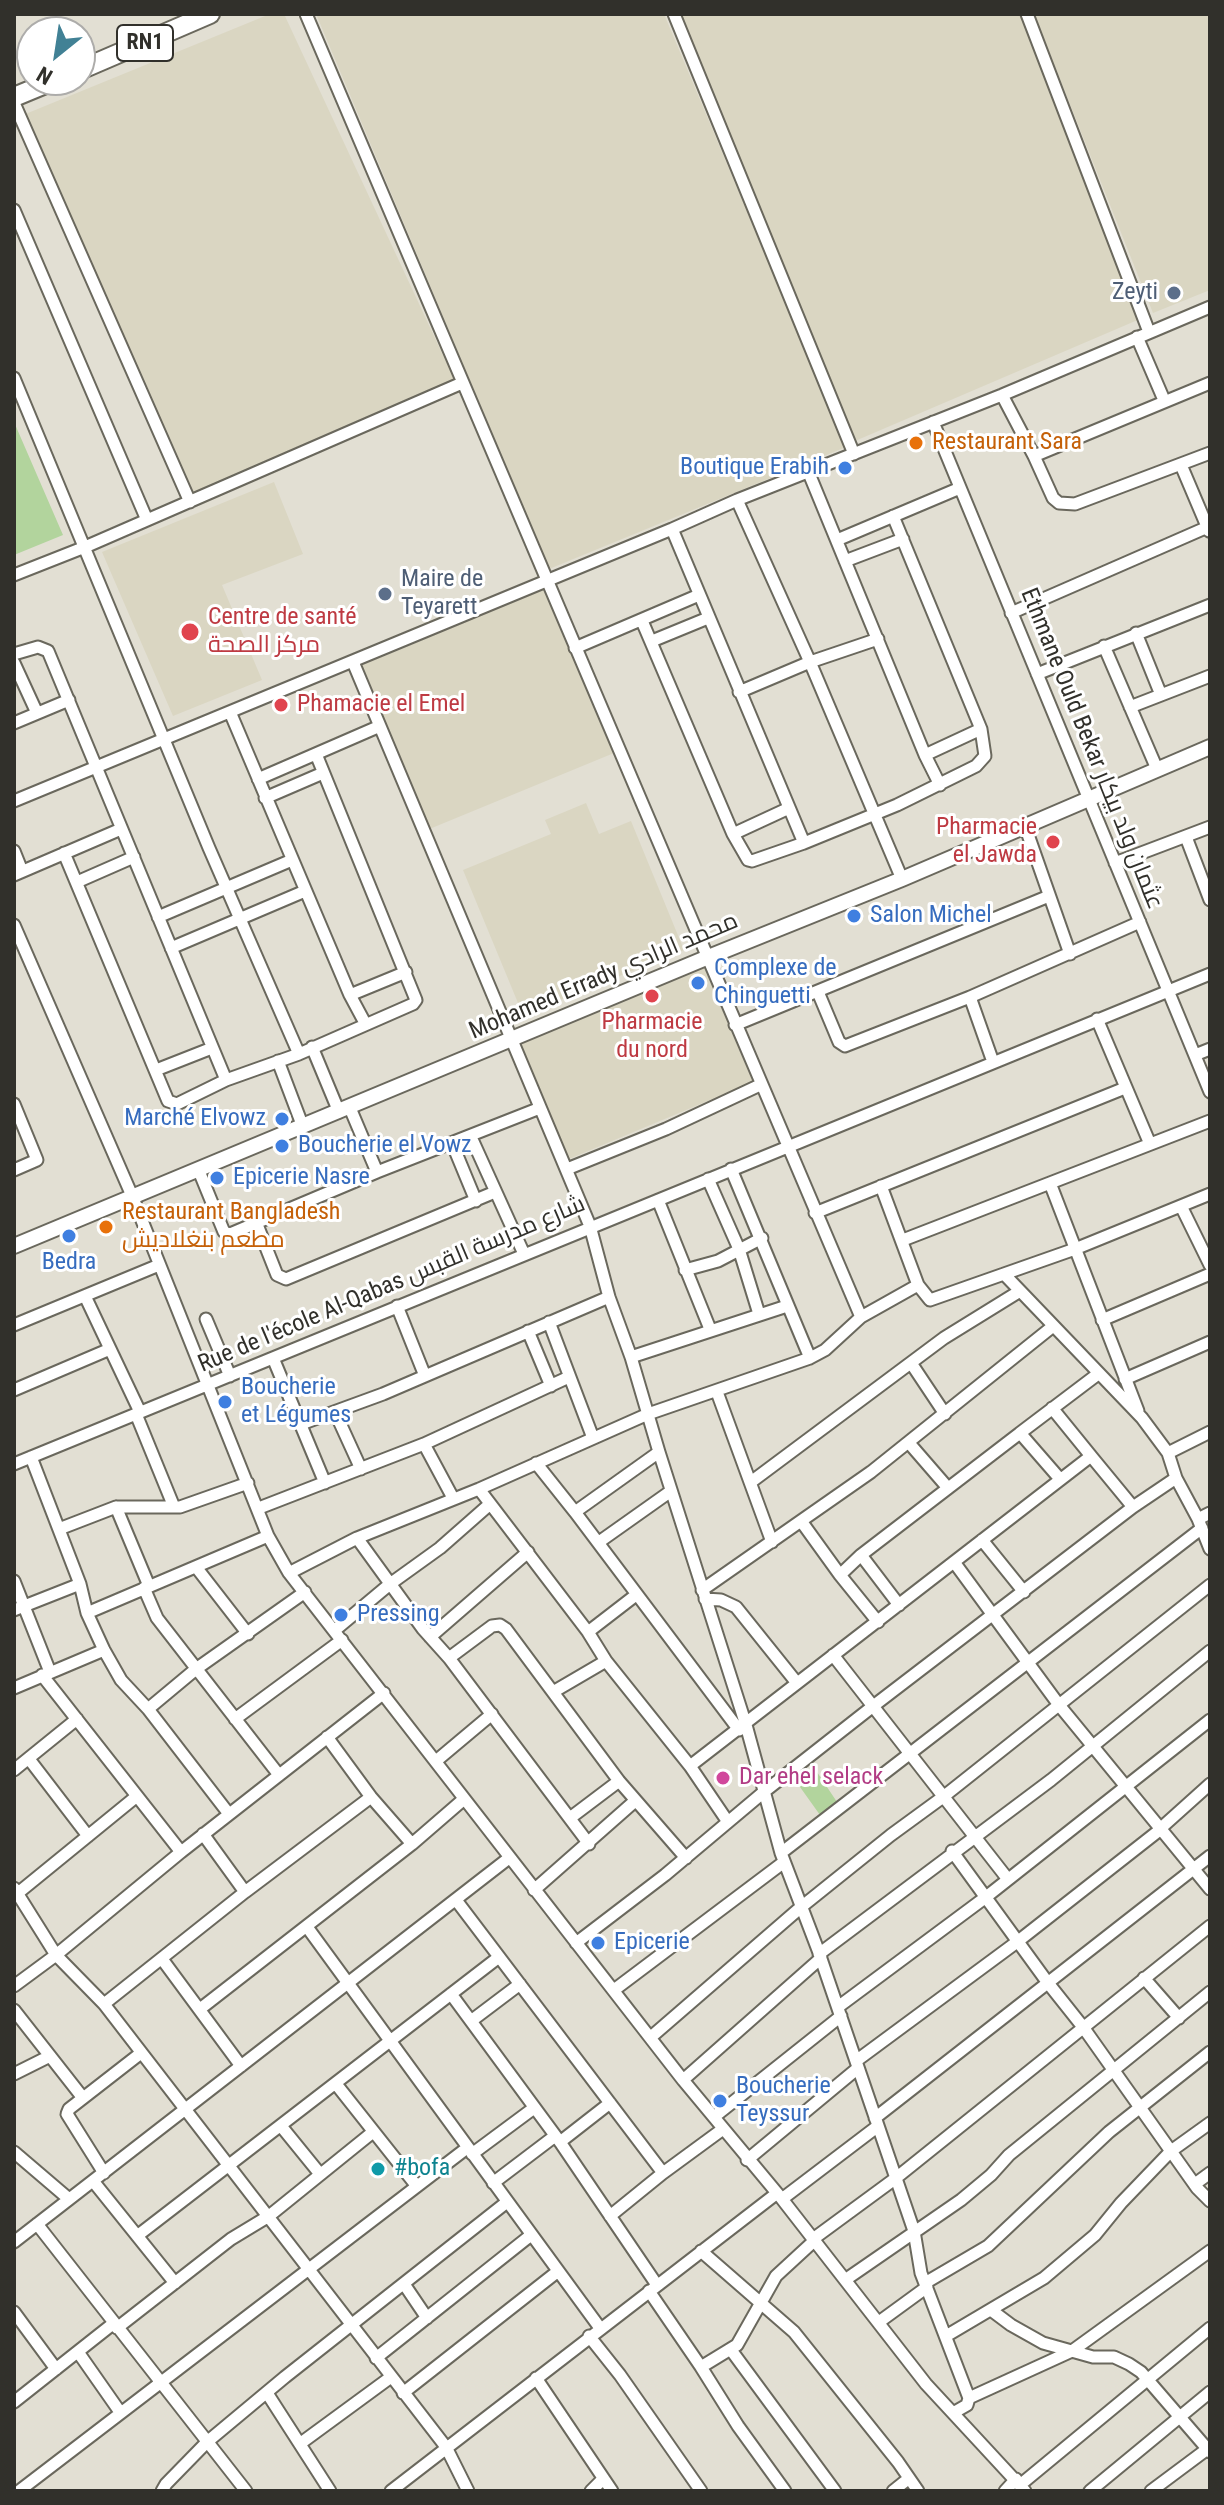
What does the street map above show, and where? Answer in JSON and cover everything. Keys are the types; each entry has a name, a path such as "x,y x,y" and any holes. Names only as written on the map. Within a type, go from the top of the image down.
{"highway":[{"name":"RN1","path":"96,63 210,14"}],"street":[{"path":"306,14 861,1317"},
{"path":"674,14 854,454"},
{"path":"1027,14 1149,332"},
{"path":"14,103 190,502"},
{"path":"14,210 147,520"},
{"path":"14,801 1210,307"},
{"path":"1137,337 1164,400"},
{"path":"14,378 204,836 299,1054"},
{"path":"14,575 462,383"},
{"path":"1034,456 1210,383"},
{"path":"1002,395 1053,498 1067,505 1210,453"},
{"name":"Ethmane Ould Bekar عثمان ولد بيكار","path":"933,422 1210,1092"},
{"path":"1011,613 1209,528 1181,465"},
{"path":"808,471 940,785"},
{"path":"837,540 960,488"},
{"path":"737,500 902,879"},
{"path":"642,621 733,834 750,861 804,843 940,785 982,762 985,756 981,729 893,516"},
{"path":"672,529 787,809 804,843"},
{"path":"845,561 903,539"},
{"path":"575,648 699,595"},
{"path":"1037,674 1210,605"},
{"path":"652,641 708,618"},
{"path":"1136,633 1161,695"},
{"path":"739,692 810,662 878,639"},
{"path":"1104,646 1157,769"},
{"path":"14,654 38,647 46,649 226,1080"},
{"path":"353,662 590,1226 742,1728 765,1791 782,1857 820,1956 914,2231 926,2285 969,2398 967,2405 953,2413"},
{"path":"14,663 37,713"},
{"path":"1130,707 1210,676"},
{"path":"14,723 69,700"},
{"path":"230,712 350,995 365,1023"},
{"path":"258,779 380,726"},
{"path":"925,755 981,729"},
{"name":"Mohamed Errady محمد الرادي","path":"14,1246 902,879 1210,747"},
{"path":"64,853 168,1101 172,1104 226,1080 299,1054 416,1000 316,754"},
{"path":"265,798 323,773"},
{"path":"733,834 787,809"},
{"path":"1025,826 1070,954"},
{"path":"1115,863 1210,827"},
{"path":"14,851 18,873 121,829"},
{"path":"1186,837 1209,896"},
{"path":"77,882 134,857"},
{"path":"158,917 292,860"},
{"path":"171,948 305,891"},
{"path":"735,1025 1049,896"},
{"path":"818,992 839,1042 845,1046 970,997 1140,922"},
{"path":"14,925 133,1198 268,1536 289,1573 747,2160 953,2413 1020,2485"},
{"path":"350,995 406,972"},
{"name":"Rue de l'école Al-Qabas شارع مدرسة القبس","path":"14,1464 1210,974"},
{"path":"970,997 993,1062"},
{"path":"1097,1019 1150,1144"},
{"path":"312,1047 377,1172"},
{"path":"156,1070 212,1048"},
{"path":"1195,1055 1210,1049"},
{"path":"278,1061 303,1127"},
{"path":"567,1169 666,1129 760,1085"},
{"path":"815,1213 1125,1088"},
{"path":"14,1104 18,1127 37,1161 14,1170"},
{"path":"199,1171 226,1234 540,1108"},
{"path":"903,1240 1210,1121"},
{"path":"471,1137 524,1254"},
{"path":"452,1143 476,1201"},
{"path":"731,1169 810,1358"},
{"path":"708,1179 739,1249 759,1314"},
{"path":"1050,1183 1142,1418"},
{"path":"881,1186 918,1285 930,1300 1075,1249 1210,1194"},
{"path":"256,1222 277,1275 286,1279 495,1192"},
{"path":"658,1200 710,1329"},
{"path":"1181,1206 1210,1265"},
{"path":"685,1270 718,1261 762,1238"},
{"path":"14,1325 159,1265"},
{"path":"1004,1274 1142,1418 1168,1453 1176,1478 1210,1549"},
{"path":"1102,1320 1210,1274"},
{"path":"289,1573 357,1538 479,1489 648,1414 810,1358 825,1350 861,1317 918,1285"},
{"path":"751,1482 944,1338 1020,1291"},
{"path":"85,1296 138,1413 174,1507"},
{"path":"301,1424 425,1376 609,1297"},
{"path":"397,1306 425,1376"},
{"path":"631,1357 787,1306"},
{"path":"206,1319 230,1376"},
{"path":"549,1322 593,1438"},
{"path":"703,1594 909,1443 1052,1327"},
{"path":"528,1331 551,1386"},
{"path":"1125,1379 1210,1342"},
{"path":"14,1390 110,1349"},
{"path":"273,1358 325,1483"},
{"path":"911,1363 945,1414"},
{"path":"840,1575 861,1555 1098,1374"},
{"path":"259,1508 424,1444 569,1377"},
{"path":"717,1392 772,1542"},
{"path":"1052,1408 1133,1507"},
{"path":"335,1412 361,1469"},
{"path":"1168,1453 1210,1432"},
{"path":"1020,1433 1060,1479"},
{"path":"909,1443 948,1488"},
{"path":"424,1444 453,1498"},
{"path":"575,1512 659,1452"},
{"path":"690,1766 1091,1456"},
{"path":"31,1457 80,1584 87,1613 104,1650 121,1680 148,1709 229,1814"},
{"path":"536,1463 742,1728"},
{"path":"576,1943 872,1707 1133,1507 1176,1478"},
{"path":"59,1529 116,1507 174,1507 248,1483"},
{"path":"479,1489 588,1632 606,1661 690,1766 728,1822"},
{"path":"599,1542 671,1491"},
{"path":"235,1719 339,1635 390,1584 440,1548 490,1504"},
{"path":"116,1507 157,1618 279,1775"},
{"path":"614,1990 1210,1513"},
{"path":"801,1521 878,1622"},
{"path":"87,1613 268,1536"},
{"path":"357,1538 589,1844"},
{"path":"982,1540 1024,1592"},
{"path":"430,1637 528,1552"},
{"path":"861,1555 899,1605"},
{"path":"954,1562 1059,1705 1210,1889"},
{"path":"196,1567 248,1634"},
{"path":"14,1581 19,1608 46,1674 77,1719 181,1852"},
{"path":"19,1608 80,1584"},
{"path":"651,2037 800,1908 1210,1585"},
{"path":"148,1709 196,1669 305,1592"},
{"path":"703,1594 736,1607 797,1683"},
{"path":"588,1632 636,1595"},
{"path":"449,1658 492,1626 500,1625 619,1781 686,1858"},
{"path":"14,1688 104,1650"},
{"path":"683,2080 820,1956 952,1851 1051,1780 1210,1651"},
{"path":"833,1655 1007,1878"},
{"path":"553,1692 606,1661"},
{"path":"14,1986 384,1693"},
{"path":"436,1761 492,1714"},
{"path":"14,1770 77,1719"},
{"path":"714,2117 839,2011 1210,1720"},
{"path":"327,1737 371,1797 412,1844"},
{"path":"29,1759 88,1836"},
{"path":"570,1818 619,1781"},
{"path":"747,2160 857,2065 1161,1828 1210,1784"},
{"path":"137,1796 16,1890 56,1955 104,2004 446,2447 468,2491"},
{"path":"104,2004 371,1797"},
{"path":"200,2009 412,1844 464,1799"},
{"path":"534,1890 635,1801"},
{"path":"203,1834 245,1892"},
{"path":"952,1851 1210,2201"},
{"path":"391,2491 589,2336 876,2122 1210,1856"},
{"path":"14,2242 509,1858"},
{"path":"456,1900 663,2173"},
{"path":"701,2367 731,2350 749,2326 776,2276 813,2240 896,2178 1210,1926"},
{"path":"307,1927 600,2328"},
{"path":"137,2236 499,1957"},
{"path":"162,1959 241,2066"},
{"path":"1144,1978 1179,2018"},
{"path":"471,2021 520,1984"},
{"path":"845,2280 961,2200 1009,2155 1210,1992"},
{"path":"451,1994 610,2216 738,2426 785,2491"},
{"path":"14,2010 83,2098"},
{"path":"879,2322 926,2285 988,2246 1139,2107 1210,2052"},
{"path":"104,2173 67,2114 141,2053"},
{"path":"14,2074 50,2056"},
{"path":"336,2084 416,2185"},
{"path":"493,2183 610,2103"},
{"path":"19,2491 416,2185 534,2108"},
{"path":"946,2336 1044,2278 1095,2235 1171,2151 1210,2123"},
{"path":"281,2126 320,2174"},
{"path":"610,2216 723,2129"},
{"path":"14,2402 231,2239 269,2216 373,2132"},
{"path":"14,2152 69,2199"},
{"path":"1195,2184 1210,2173"},
{"path":"93,2181 175,2283"},
{"path":"162,2491 207,2442 507,2202"},
{"path":"37,2224 246,2491"},
{"path":"376,2358 531,2235"},
{"path":"701,2251 794,2332 918,2491"},
{"path":"969,2398 1072,2351 1210,2251"},
{"path":"403,2393 557,2272"},
{"path":"404,2284 427,2318"},
{"path":"991,2310 1034,2338 1093,2357 1114,2357 1129,2364 1147,2379 1209,2449 1151,2491"},
{"path":"14,2312 56,2369"},
{"path":"1005,2491 1020,2485 1210,2328"},
{"path":"589,2336 701,2491"},
{"path":"731,2350 835,2491"},
{"path":"78,2352 120,2412"},
{"path":"301,2443 391,2377"},
{"path":"536,2378 612,2491"},
{"path":"1090,2491 1210,2392"},
{"path":"267,2393 330,2491"},
{"path":"591,2491 603,2479"},
{"path":"893,2491 908,2479"}],"shaded area":[{"path":"270,14 284,14 455,381 191,496 23,115 69,96 96,96 96,85"},
{"path":"316,14 664,14 846,447 549,569"},
{"path":"681,14 1020,14 1140,319 855,441"},
{"path":"1034,14 1210,14 1210,290 1153,313"},
{"name":"Centre de santé مركز الصحة","path":"274,482 303,554 222,585 262,680 173,716 102,552"},
{"path":"544,586 614,753 427,830 357,664"},
{"path":"586,803 599,834 631,821 684,950 523,1015 463,870 551,834 545,820"},
{"path":"703,964 753,1082 569,1159 519,1041"}],"green space":[{"path":"14,422 63,535 14,555"},
{"path":"813,1766 837,1802 820,1815 795,1780"}],"place":[{"name":"Zeyti","path":"1174,293"},
{"name":"Restaurant Sara","path":"916,443"},
{"name":"Boutique Erabih","path":"845,468"},
{"name":"Maire de Teyarett","path":"385,594"},
{"name":"Centre de santé مركز الصحة","path":"190,632"},
{"name":"Phamacie el Emel","path":"281,705"},
{"name":"Pharmacie el Jawda","path":"1053,842"},
{"name":"Salon Michel","path":"854,916"},
{"name":"Complexe de Chinguetti","path":"698,983"},
{"name":"Pharmacie du nord","path":"652,996"},
{"name":"Marché Elvowz","path":"282,1119"},
{"name":"Boucherie el Vowz","path":"282,1146"},
{"name":"Epicerie Nasre","path":"217,1178"},
{"name":"Restaurant Bangladesh مطعم بنغلاديش","path":"106,1227"},
{"name":"Bedra","path":"69,1236"},
{"name":"Boucherie et Légumes","path":"225,1402"},
{"name":"Pressing","path":"341,1615"},
{"name":"Dar ehel selack","path":"723,1778"},
{"name":"Epicerie","path":"598,1943"},
{"name":"Boucherie Teyssur","path":"720,2101"},
{"name":"#bofa","path":"378,2169"}]}
